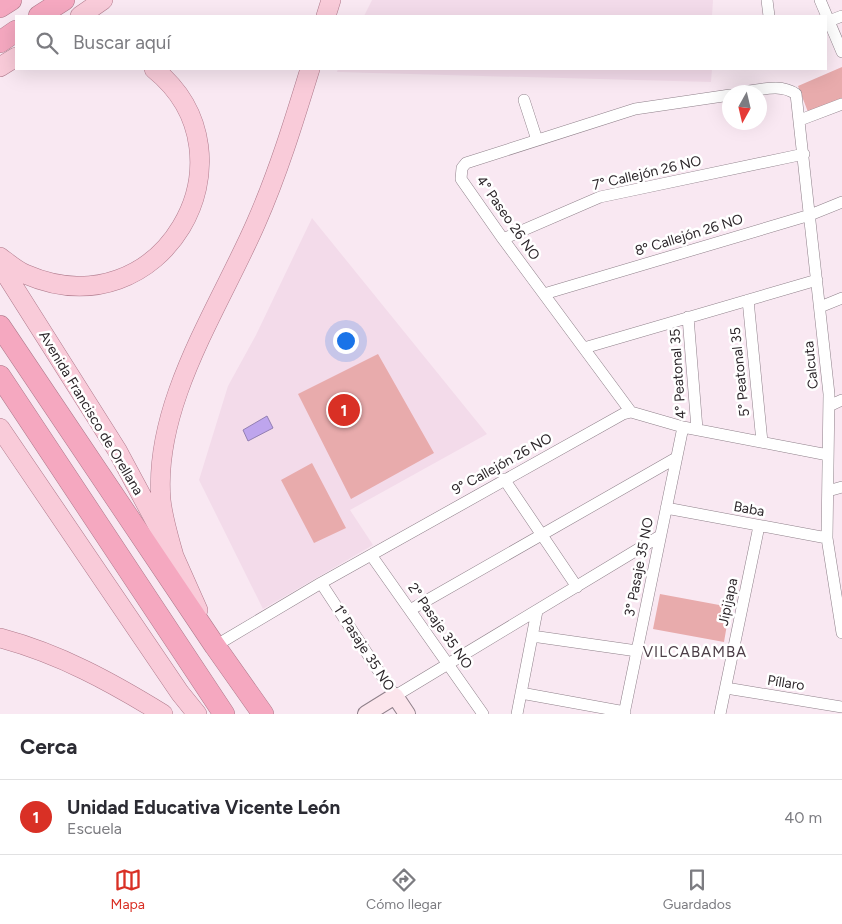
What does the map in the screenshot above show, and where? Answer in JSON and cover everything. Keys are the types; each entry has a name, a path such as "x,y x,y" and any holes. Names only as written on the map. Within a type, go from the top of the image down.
{"highway":[{"path":"0,7 11,0"},
{"path":"41,15 64,0"},
{"path":"0,42 15,32"},
{"name":"Avenida Francisco de Orellana","path":"0,326 214,646 262,714"},
{"path":"0,376 224,714"}],"main road":[{"path":"81,15 103,0"},
{"path":"326,15 331,0"},
{"path":"0,67 15,58"},
{"path":"0,257 23,273 41,280 59,284 97,284 113,281 141,270 168,247 186,219 197,189 198,154 193,125 188,112 179,97 155,70"},
{"path":"174,556 161,500 162,465 171,418 186,371 256,223 270,189 310,70"},
{"name":"Avenida Francisco de Orellana","path":"0,265 117,450 174,556 214,646"},
{"path":"0,428 180,693 197,714"},
{"path":"0,638 54,655 87,670 163,714"}],"street":[{"path":"767,0 769,15"},
{"path":"820,0 826,15"},
{"path":"827,16 842,52"},
{"path":"829,21 842,16"},
{"name":"Calcuta","path":"767,88 777,87 788,89 796,94 800,120 829,406 827,538 842,633"},
{"name":"4° Paseo 26 NO","path":"631,412 503,239 461,178 462,168 466,164 634,109 722,95"},
{"path":"524,100 537,140"},
{"path":"800,120 842,104"},
{"name":"7° Callejón 26 NO","path":"503,239 600,197 804,154"},
{"name":"8º Callejón 26 NO","path":"544,294 810,215 842,202"},
{"path":"584,348 817,280"},
{"path":"820,307 842,298"},
{"name":"5° Peatonal 35","path":"748,300 762,442"},
{"name":"4° Peatonal 35","path":"688,317 697,429"},
{"path":"829,406 842,400"},
{"path":"631,412 683,426 828,455"},
{"name":"9° Callejón 26 NO","path":"214,646 504,479 622,414 631,412"},
{"name":"3° Pasaje 35 NO","path":"624,713 683,426"},
{"path":"410,610 676,458"},
{"path":"504,479 577,587"},
{"path":"828,491 842,487"},
{"name":"Baba","path":"666,508 827,538"},
{"name":"Jipijapa","path":"720,714 759,526"},
{"path":"366,714 660,536"},
{"name":"2° Pasaje 35 NO","path":"371,555 483,714"},
{"name":"1° Pasaje 35 NO","path":"321,583 407,714"},
{"path":"517,714 538,611"},
{"path":"532,636 637,651"},
{"name":"Píllaro","path":"726,688 842,707"},
{"path":"521,693 624,713"}],"shaded area":[{"path":"372,0 713,0 712,15 364,15"},
{"path":"842,67 842,98 808,112 798,86"},
{"path":"338,70 712,70 711,82 337,72"},
{"path":"312,218 487,434 350,510 373,545 263,609 199,480 228,386 256,335"},
{"path":"378,354 434,453 351,499 298,394"},
{"path":"267,416 273,428 248,441 243,430"},
{"path":"312,463 346,528 314,543 281,480"},
{"path":"660,594 730,607 724,642 653,629"}],"place":[{"name":"Unidad Educativa Vicente León","path":"344,410"}],"district":[{"name":"VILCABAMBA","path":"695,652"}]}
